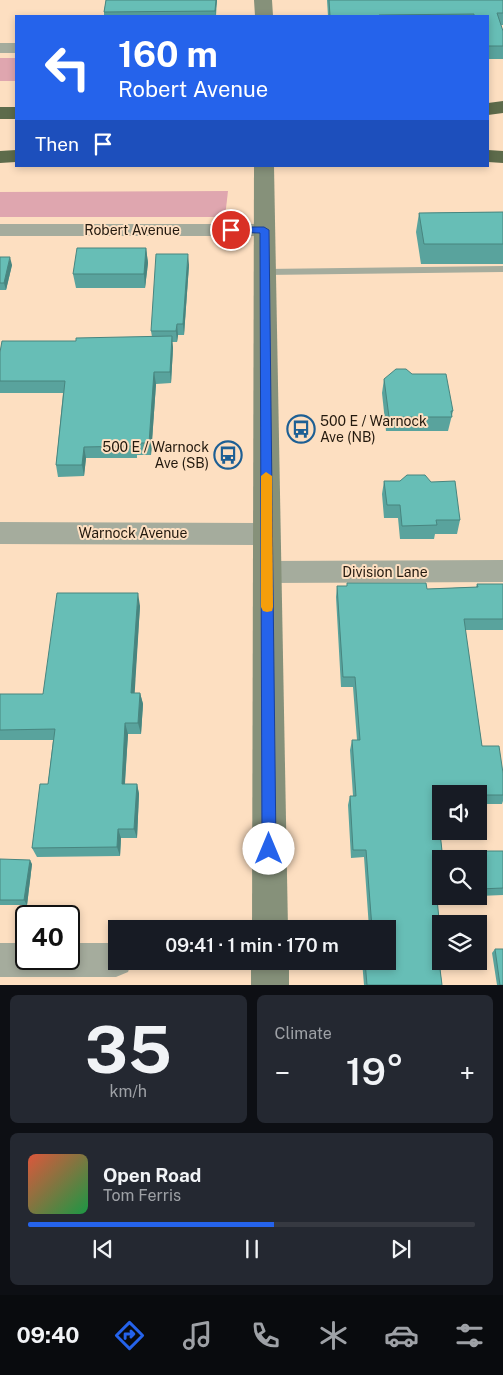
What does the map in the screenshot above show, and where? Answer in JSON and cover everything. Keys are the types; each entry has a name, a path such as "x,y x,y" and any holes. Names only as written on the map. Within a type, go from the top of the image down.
{"highway":[{"path":"489,111 503,107"},
{"path":"489,111 503,112"},
{"path":"0,112 15,112"},
{"path":"489,155 503,156"},
{"path":"0,156 15,156"}],"street":[{"path":"263,0 264,15"},
{"path":"0,48 15,48"},
{"path":"264,167 270,920"},
{"name":"Robert Avenue","path":"0,230 264,230"},
{"name":"Warnock Avenue","path":"0,533 267,534"},
{"name":"Division Lane","path":"267,572 503,571"},
{"path":"0,960 108,960"},
{"path":"270,970 270,985"}],"lane":[{"path":"265,272 503,269"}],"shaded area":[{"path":"0,58 15,58 15,81 0,81"},
{"path":"228,191 225,217 0,217 0,192"}],"building":[{"path":"106,0 216,0 215,11 104,12"},
{"path":"329,0 503,0 503,13 497,13 503,31 503,46 489,46 489,15 330,15"},
{"path":"503,212 503,244 424,244 419,213"},
{"path":"77,248 146,248 144,274 73,274"},
{"path":"156,254 188,254 183,324 177,324 176,331 151,331"},
{"path":"0,257 10,257 4,283 0,283"},
{"path":"172,336 170,372 154,372 149,443 136,443 136,446 84,447 82,465 56,465 65,381 0,381 2,341 76,341 76,338"},
{"path":"396,369 406,369 412,374 446,374 453,411 451,411 452,417 389,417 384,379"},
{"path":"407,475 425,475 431,482 455,481 460,520 436,520 437,525 402,526 400,505 387,505 384,481 400,481"},
{"path":"347,583 426,583 427,589 478,587 477,584 503,584 503,619 464,619 482,746 499,746 503,773 503,795 487,795 487,785 432,785 432,840 441,840 442,850 432,850 432,905 438,905 439,915 432,915 432,970 440,970 442,985 367,985 366,970 396,970 396,920 371,920 366,850 353,850 350,796 356,796 352,740 360,740 355,677 343,677 337,586 347,586"},
{"path":"57,593 138,593 131,693 140,693 138,723 125,723 122,784 137,784 134,829 118,829 117,847 32,848 40,784 48,784 55,729 0,730 0,694 43,694"},
{"path":"487,851 503,851 503,888 487,889"},
{"path":"0,859 30,860 24,900 0,900"},
{"path":"495,949 503,949 503,985 500,985"}],"slow traffic":[{"path":"266,476 267,607"}],"place":[{"name":"500 E / Warnock Ave (NB)","path":"301,429"},
{"name":"500 E / Warnock Ave (SB)","path":"228,455"}],"route":[{"path":"231,230 264,230 269,849"}]}
